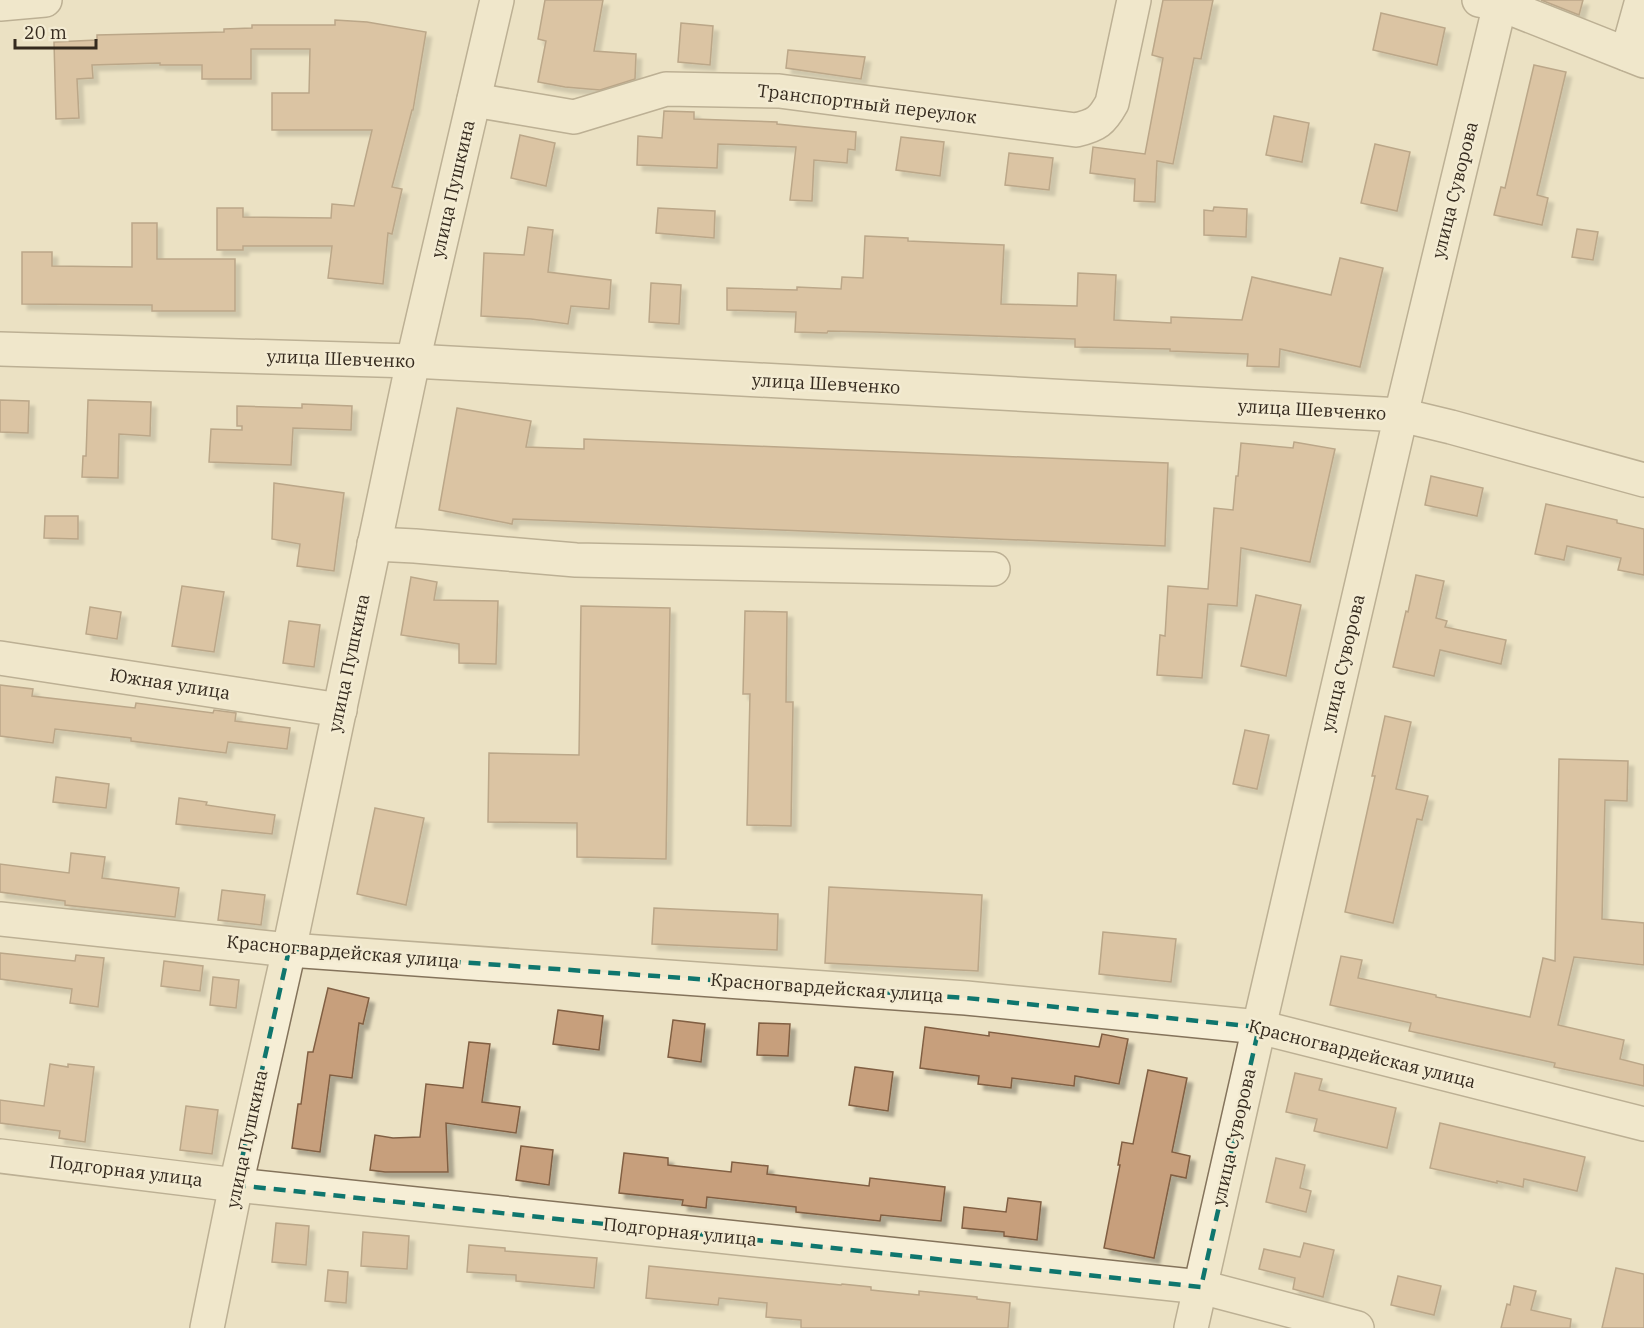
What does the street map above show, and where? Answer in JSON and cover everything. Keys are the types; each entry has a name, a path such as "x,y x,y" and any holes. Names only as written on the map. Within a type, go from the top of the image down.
{"street":[{"path":"0,4 45,0"},
{"name":"улица Пушкина","path":"207,1328 413,361 497,0"},
{"name":"Транспортный переулок","path":"474,100 574,117 666,89 779,91 1076,130 1091,126 1104,117 1112,103 1134,0"},
{"path":"1493,1 1636,58 1642,0"},
{"name":"улица Суворова","path":"1191,1328 1401,415 1493,1"},
{"name":"улица Шевченко","path":"0,348 413,361 1401,415 1644,480"},
{"path":"374,544 576,560 993,569"},
{"name":"Южная улица","path":"0,658 340,710"},
{"name":"Красногвардейская улица","path":"0,919 289,950 966,998 1259,1027 1644,1124"},
{"name":"Подгорная улица","path":"0,1156 236,1185 1201,1287 1357,1328"}],"highlighted area":[{"path":"289,950 966,998 1259,1027 1201,1287 236,1185"}],"building":[{"path":"545,0 603,0 594,51 636,54 635,79 600,90 538,82 546,41 538,39"},
{"path":"1163,0 1213,0 1201,59 1194,58 1173,164 1157,161 1155,202 1134,201 1135,179 1090,173 1093,147 1145,154 1163,58 1152,55"},
{"path":"1541,0 1583,0 1579,15"},
{"path":"1381,13 1445,28 1437,65 1373,50"},
{"path":"335,20 367,22 426,32 413,110 392,187 402,189 392,234 388,233 383,284 328,278 332,246 243,246 243,250 217,250 217,208 243,208 243,217 331,218 332,204 354,206 372,130 272,130 272,93 309,93 310,49 251,49 251,79 202,79 202,65 160,65 160,63 92,65 93,78 77,79 79,118 56,119 54,42 97,40 97,35 224,32 224,29 252,28 252,25 335,25"},
{"path":"681,23 713,26 710,65 678,62"},
{"path":"788,50 865,57 861,79 786,68"},
{"path":"1534,65 1566,72 1537,195 1548,198 1542,225 1494,215 1501,187 1505,188"},
{"path":"664,111 694,112 694,119 777,122 777,124 856,132 855,150 848,149 847,163 814,160 812,201 790,200 796,147 718,144 717,168 637,165 638,136 662,138"},
{"path":"1274,116 1309,123 1302,162 1266,155"},
{"path":"520,135 555,143 546,186 511,178"},
{"path":"901,137 944,142 940,176 896,170"},
{"path":"1375,144 1410,152 1397,211 1361,203"},
{"path":"1009,153 1053,158 1049,190 1005,185"},
{"path":"1214,207 1247,209 1246,237 1204,235 1204,210 1213,211"},
{"path":"658,208 715,211 714,238 656,233"},
{"path":"132,223 157,223 157,259 235,259 235,311 152,311 152,305 22,304 22,252 52,252 52,266 132,267"},
{"path":"528,227 553,230 548,272 611,280 609,309 571,306 568,324 481,316 484,253 524,255"},
{"path":"1577,229 1598,232 1593,260 1572,257"},
{"path":"865,236 908,238 908,241 1004,245 1001,304 1077,306 1078,273 1116,275 1114,320 1171,323 1171,317 1242,320 1252,277 1331,295 1340,258 1383,268 1360,367 1280,349 1279,367 1247,366 1248,354 1170,351 1170,349 1075,347 1075,339 873,332 795,332 796,312 727,310 727,288 841,289 842,277 863,278"},
{"path":"651,283 681,285 679,324 649,322"},
{"path":"0,400 29,401 28,433 0,432"},
{"path":"88,400 151,402 150,436 119,434 118,478 82,477 83,456 86,456"},
{"path":"302,404 352,406 351,430 293,428 291,465 209,462 211,429 242,430 242,426 237,426 237,406 302,408"},
{"path":"457,408 531,421 526,447 584,449 584,439 1168,463 1165,546 513,519 512,524 439,510"},
{"path":"1294,442 1335,449 1310,562 1241,548 1237,606 1208,604 1202,678 1157,675 1160,635 1165,636 1168,586 1208,589 1214,508 1233,510 1241,443 1293,448"},
{"path":"1431,476 1483,488 1477,516 1425,505"},
{"path":"274,483 344,493 334,571 297,566 300,544 272,539"},
{"path":"1546,504 1617,520 1617,523 1644,529 1644,575 1618,570 1621,558 1567,546 1564,560 1535,554"},
{"path":"45,516 78,516 78,539 44,538"},
{"path":"1416,575 1444,581 1436,618 1447,621 1445,627 1506,640 1501,664 1440,650 1434,676 1393,667"},
{"path":"411,577 437,582 434,600 498,601 496,664 459,663 459,644 401,635"},
{"path":"182,586 224,592 214,652 172,646"},
{"path":"1256,595 1301,605 1286,676 1241,666"},
{"path":"581,606 670,608 666,859 577,857 577,823 488,822 489,753 579,755"},
{"path":"90,607 121,612 117,639 86,634"},
{"path":"745,611 787,612 786,702 793,702 791,826 747,825 750,694 743,694"},
{"path":"289,621 320,625 314,667 283,663"},
{"path":"0,685 33,689 32,696 135,708 136,703 213,713 214,710 236,713 235,721 290,728 287,749 228,742 226,753 55,729 53,743 0,736"},
{"path":"1385,716 1411,722 1396,789 1428,796 1422,820 1417,819 1393,923 1345,912 1375,776 1372,776"},
{"path":"1245,730 1269,735 1257,789 1233,784"},
{"path":"1559,759 1628,761 1627,801 1605,800 1602,919 1644,923 1644,965 1574,957 1558,1025 1624,1040 1620,1059 1644,1065 1644,1086 1554,1067 1555,1063 1409,1031 1411,1023 1330,1005 1341,956 1362,960 1358,978 1530,1017 1543,958 1555,961"},
{"path":"56,777 109,784 106,808 53,802"},
{"path":"179,798 207,802 206,805 275,815 272,834 176,824"},
{"path":"375,808 424,818 406,905 357,894"},
{"path":"71,853 105,857 102,878 179,888 175,917 65,905 65,901 0,892 0,864 69,873"},
{"path":"829,887 982,895 978,971 825,963"},
{"path":"222,890 265,895 261,925 218,920"},
{"path":"654,908 778,914 777,950 652,944"},
{"path":"1103,932 1176,939 1171,982 1099,974"},
{"path":"0,953 75,961 76,955 104,958 98,1007 70,1003 72,989 0,979"},
{"path":"164,961 203,966 200,991 161,986"},
{"path":"213,977 239,980 236,1008 210,1005"},
{"path":"328,988 369,998 363,1024 359,1023 352,1078 330,1075 320,1152 292,1148 308,1052 313,1052"},
{"path":"558,1010 603,1016 599,1050 553,1044"},
{"path":"673,1020 705,1024 701,1062 668,1057"},
{"path":"759,1023 790,1024 788,1056 757,1055"},
{"path":"925,1027 989,1036 989,1032 1099,1047 1102,1034 1128,1039 1119,1084 1075,1076 1074,1086 1012,1078 1011,1088 978,1084 979,1076 920,1068"},
{"path":"469,1042 490,1044 482,1102 520,1107 516,1133 446,1123 448,1172 370,1170 375,1135 393,1138 420,1137 426,1084 463,1088"},
{"path":"50,1064 94,1067 85,1142 59,1138 60,1131 0,1123 0,1100 44,1106"},
{"path":"855,1067 893,1072 888,1111 849,1105"},
{"path":"1148,1070 1187,1078 1172,1152 1190,1156 1186,1178 1171,1175 1154,1258 1104,1248 1120,1165 1118,1165 1122,1142 1133,1144"},
{"path":"1295,1073 1322,1079 1319,1090 1396,1108 1387,1148 1314,1131 1317,1119 1286,1112"},
{"path":"186,1106 218,1110 212,1154 180,1150"},
{"path":"1440,1123 1585,1157 1577,1191 1524,1179 1523,1187 1497,1181 1497,1183 1430,1168"},
{"path":"521,1146 553,1150 549,1185 516,1180"},
{"path":"624,1153 668,1158 668,1165 731,1172 732,1162 768,1166 767,1174 869,1186 870,1178 945,1187 941,1221 881,1215 880,1221 796,1212 796,1207 707,1197 706,1208 682,1205 683,1200 619,1193"},
{"path":"1276,1158 1305,1165 1300,1188 1311,1191 1306,1212 1266,1202"},
{"path":"1008,1198 1041,1202 1037,1240 1004,1236 1004,1232 962,1228 964,1207 1006,1212"},
{"path":"276,1223 309,1226 306,1265 272,1262"},
{"path":"363,1232 409,1236 407,1269 361,1266"},
{"path":"1304,1243 1334,1250 1323,1297 1293,1289 1295,1278 1259,1269 1264,1249 1300,1257"},
{"path":"469,1245 505,1248 505,1251 597,1258 594,1288 516,1281 516,1275 467,1272"},
{"path":"649,1266 871,1287 871,1290 919,1295 919,1291 977,1297 977,1299 1010,1303 1008,1328 801,1328 801,1320 766,1317 767,1303 719,1298 718,1305 646,1298"},
{"path":"1616,1268 1644,1274 1644,1328 1602,1328"},
{"path":"328,1270 348,1272 346,1303 325,1301"},
{"path":"1398,1276 1441,1286 1434,1315 1391,1305"},
{"path":"1514,1286 1536,1291 1531,1310 1571,1319 1570,1328 1501,1328"}]}
